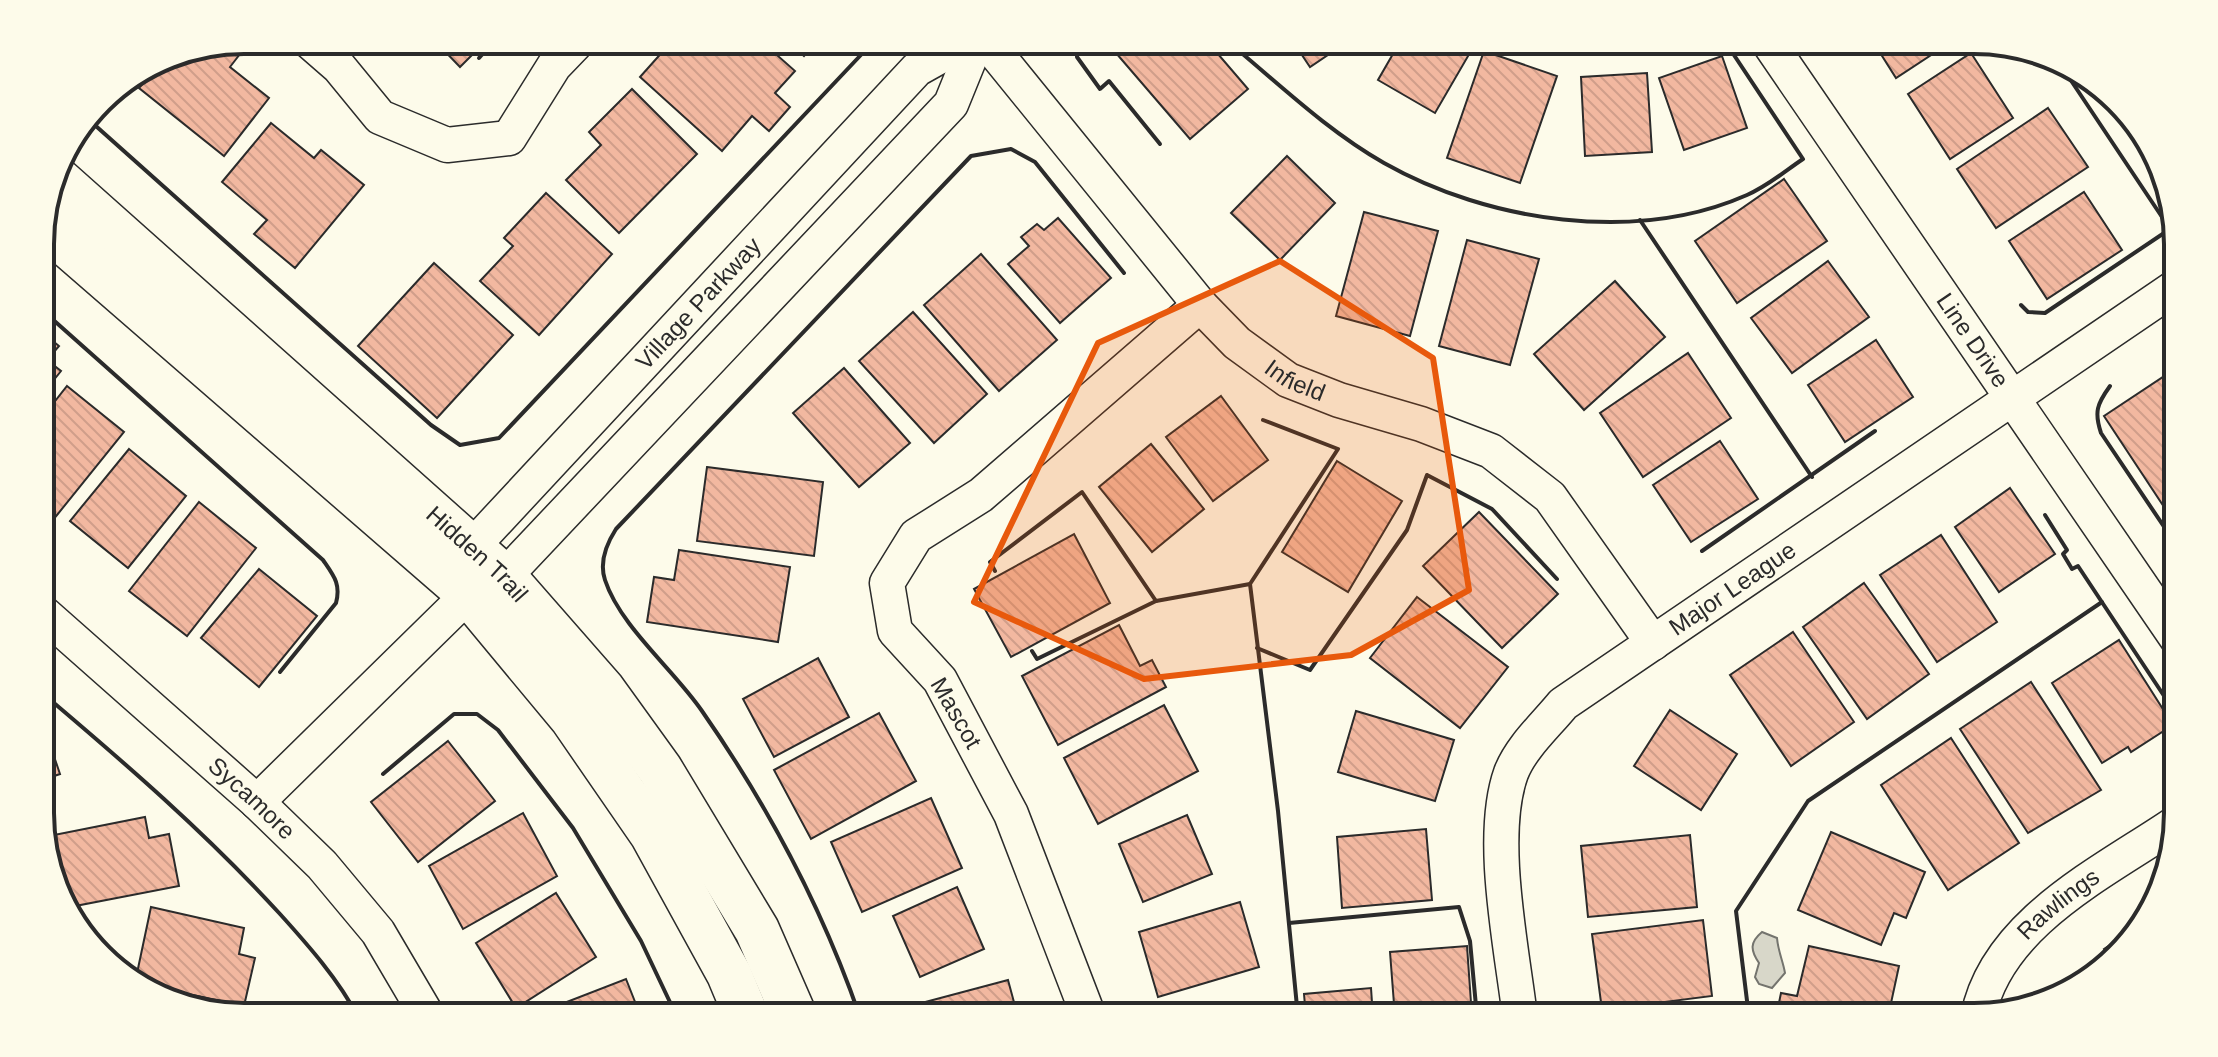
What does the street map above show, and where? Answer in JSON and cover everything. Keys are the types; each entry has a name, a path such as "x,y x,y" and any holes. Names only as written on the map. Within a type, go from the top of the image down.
{"street":[{"path":"324,54 339,67 380,117 447,145 509,138 554,66 566,54"},
{"name":"Village Parkway","path":"471,548 917,69 944,54"},
{"name":"Village Parkway","path":"257,802 486,586 951,104 971,54"},
{"name":"Infield","path":"996,54 1200,305 1237,343 1288,380 1491,451 1550,497 1653,643"},
{"name":"Line Drive","path":"1777,54 2164,620"},
{"name":"Hidden Trail","path":"63,185 471,548 486,586 652,834 729,974 741,1003"},
{"name":"Hidden Trail","path":"54,233 486,586 603,690 660,769 757,930 789,1003"},
{"name":"Major League","path":"1518,1003 1502,859 1506,797 1512,771 1563,704 2164,295"},
{"name":"Mascot","path":"1084,1003 1011,814 940,680 895,631 887,583 916,536 981,495 1200,305"},
{"name":"Sycamore","path":"54,622 257,802 322,865 378,932 420,1003"},
{"name":"Rawlings","path":"1981,1003 1995,970 2021,934 2041,915 2163,832"}],"highlighted area":[{"path":"1280,261 1433,358 1469,590 1351,655 1144,679 974,602 1098,343"}],"shaded area":[{"path":"1762,932 1777,938 1785,973 1772,988 1759,984 1755,977 1759,963 1753,946"}],"building":[{"path":"240,54 230,67 269,98 224,156 139,88 171,68 195,60"},
{"path":"447,54 473,54 460,67"},
{"path":"661,54 776,54 795,71 775,93 790,107 769,131 752,116 722,151 640,77"},
{"path":"1117,54 1218,54 1248,89 1190,139"},
{"path":"1301,54 1329,54 1310,67"},
{"path":"1393,54 1469,54 1435,113 1378,80"},
{"path":"1483,54 1493,54 1557,76 1520,183 1447,158"},
{"path":"1881,54 1933,54 1896,78"},
{"path":"1972,54 2013,118 1950,159 1908,94"},
{"path":"1722,56 1747,128 1684,150 1659,78"},
{"path":"1647,73 1652,152 1585,156 1581,77"},
{"path":"632,89 697,154 619,233 566,180 601,145 589,132"},
{"path":"2048,108 2088,167 1996,228 1957,169"},
{"path":"271,123 314,158 321,150 364,185 295,268 254,234 267,220 222,182"},
{"path":"1287,156 1335,203 1280,260 1231,213"},
{"path":"1784,179 1827,241 1737,303 1695,241"},
{"path":"2084,192 2122,250 2047,299 2009,241"},
{"path":"546,193 612,254 539,335 480,281 513,246 504,238"},
{"path":"1364,212 1438,231 1410,336 1336,316"},
{"path":"1058,218 1111,278 1060,323 1008,264 1029,246 1021,237 1037,224 1044,230"},
{"path":"1467,240 1539,259 1510,365 1439,346"},
{"path":"981,254 1057,340 999,391 924,305"},
{"path":"1828,261 1869,317 1792,373 1751,318"},
{"path":"434,263 513,335 437,418 358,346"},
{"path":"1615,281 1665,337 1584,410 1534,354"},
{"path":"913,312 987,394 934,443 859,361"},
{"path":"1876,340 1913,397 1845,442 1808,385"},
{"path":"1688,353 1731,418 1643,477 1600,413"},
{"path":"54,366 61,371 54,380"},
{"path":"844,368 910,443 859,487 793,413"},
{"path":"2164,376 2164,507 2104,416"},
{"path":"67,386 124,432 54,519 54,402"},
{"path":"1221,396 1268,460 1213,501 1166,437"},
{"path":"1720,441 1758,499 1691,542 1653,485"},
{"path":"1151,444 1204,509 1152,552 1099,487"},
{"path":"129,449 186,496 128,568 70,521"},
{"path":"1337,461 1402,501 1348,592 1282,552"},
{"path":"707,467 823,482 814,556 697,541"},
{"path":"2010,488 2055,554 1999,592 1955,527"},
{"path":"199,502 256,548 187,636 129,591"},
{"path":"1479,512 1558,594 1502,648 1423,566"},
{"path":"1074,534 1110,603 1011,657 974,589"},
{"path":"1941,535 1997,622 1937,662 1880,575"},
{"path":"679,550 790,567 778,642 647,622 654,577 674,580"},
{"path":"259,569 317,616 259,687 201,638"},
{"path":"1864,583 1929,674 1867,719 1803,627"},
{"path":"1417,597 1508,667 1460,728 1370,658"},
{"path":"1119,625 1140,666 1152,660 1166,687 1058,745 1022,676"},
{"path":"1793,632 1854,722 1791,766 1730,675"},
{"path":"2119,640 2164,711 2164,731 2131,752 2128,747 2102,763 2052,683"},
{"path":"818,658 849,717 774,757 743,699"},
{"path":"2031,682 2101,790 2028,833 1960,729"},
{"path":"1164,705 1198,771 1098,824 1064,758"},
{"path":"1670,710 1737,754 1701,810 1634,766"},
{"path":"1356,711 1454,740 1435,801 1338,772"},
{"path":"879,713 916,781 811,839 774,770"},
{"path":"1951,738 2019,843 1948,890 1881,785"},
{"path":"448,741 495,801 418,862 371,802"},
{"path":"54,756 60,774 54,776"},
{"path":"931,798 962,868 862,912 831,842"},
{"path":"523,813 557,876 463,929 429,866"},
{"path":"1187,815 1212,874 1143,902 1119,844"},
{"path":"145,817 149,838 169,834 179,886 78,906 60,862 56,835"},
{"path":"1426,829 1432,900 1342,908 1337,837"},
{"path":"1831,832 1925,872 1906,918 1894,913 1881,945 1798,910"},
{"path":"1690,835 1697,907 1588,917 1581,846"},
{"path":"957,887 984,949 920,977 893,916"},
{"path":"556,893 596,957 524,1003 513,1003 476,943"},
{"path":"1240,902 1259,967 1158,997 1139,932"},
{"path":"151,907 244,928 239,954 255,958 245,1003 182,993 138,970"},
{"path":"1703,920 1712,996 1657,1003 1601,1003 1592,934"},
{"path":"1467,946 1471,1003 1394,1003 1390,952"},
{"path":"1809,946 1899,966 1891,1003 1779,1003 1781,993 1797,996"},
{"path":"626,979 635,1003 564,1003"},
{"path":"1008,980 1014,1003 922,1003"},
{"path":"1371,988 1372,1003 1305,1003 1304,994"}],"wall":[{"path":"479,58 483,54"},
{"path":"95,126 431,425 460,445 499,438 862,54"},
{"path":"1077,54 1100,89 1109,81 1160,144"},
{"path":"1242,54 1342,136 1384,163 1425,183 1469,200 1515,212 1563,220 1611,222 1658,219 1704,210 1755,191 1803,159 1733,54"},
{"path":"2071,80 2162,216"},
{"path":"855,1003 811,897 749,783 702,711 635,631 612,597 603,573 607,547 616,529 971,156 1011,149 1035,162 1124,273"},
{"path":"1640,220 1812,477"},
{"path":"2021,305 2028,312 2045,313 2163,234"},
{"path":"54,321 323,560 336,580 336,603 280,672"},
{"path":"2110,386 2098,408 2101,433 2164,527"},
{"path":"1156,601 1250,584 1338,449 1263,420"},
{"path":"1702,551 1875,431"},
{"path":"1257,648 1310,670 1407,530 1427,475 1492,509 1557,579"},
{"path":"995,571 990,562 1082,492 1156,601 1037,659 1032,651"},
{"path":"2045,515 2067,550 2063,554 2072,569 2078,566 2164,696"},
{"path":"1250,584 1278,811 1297,1003"},
{"path":"1747,1003 1736,911 1808,801 2102,602"},
{"path":"54,703 164,799 252,884 322,963 350,1003"},
{"path":"383,774 454,714 477,714 498,730 573,828 641,941 670,1003"},
{"path":"1289,923 1459,907 1470,941 1476,1003"}]}
